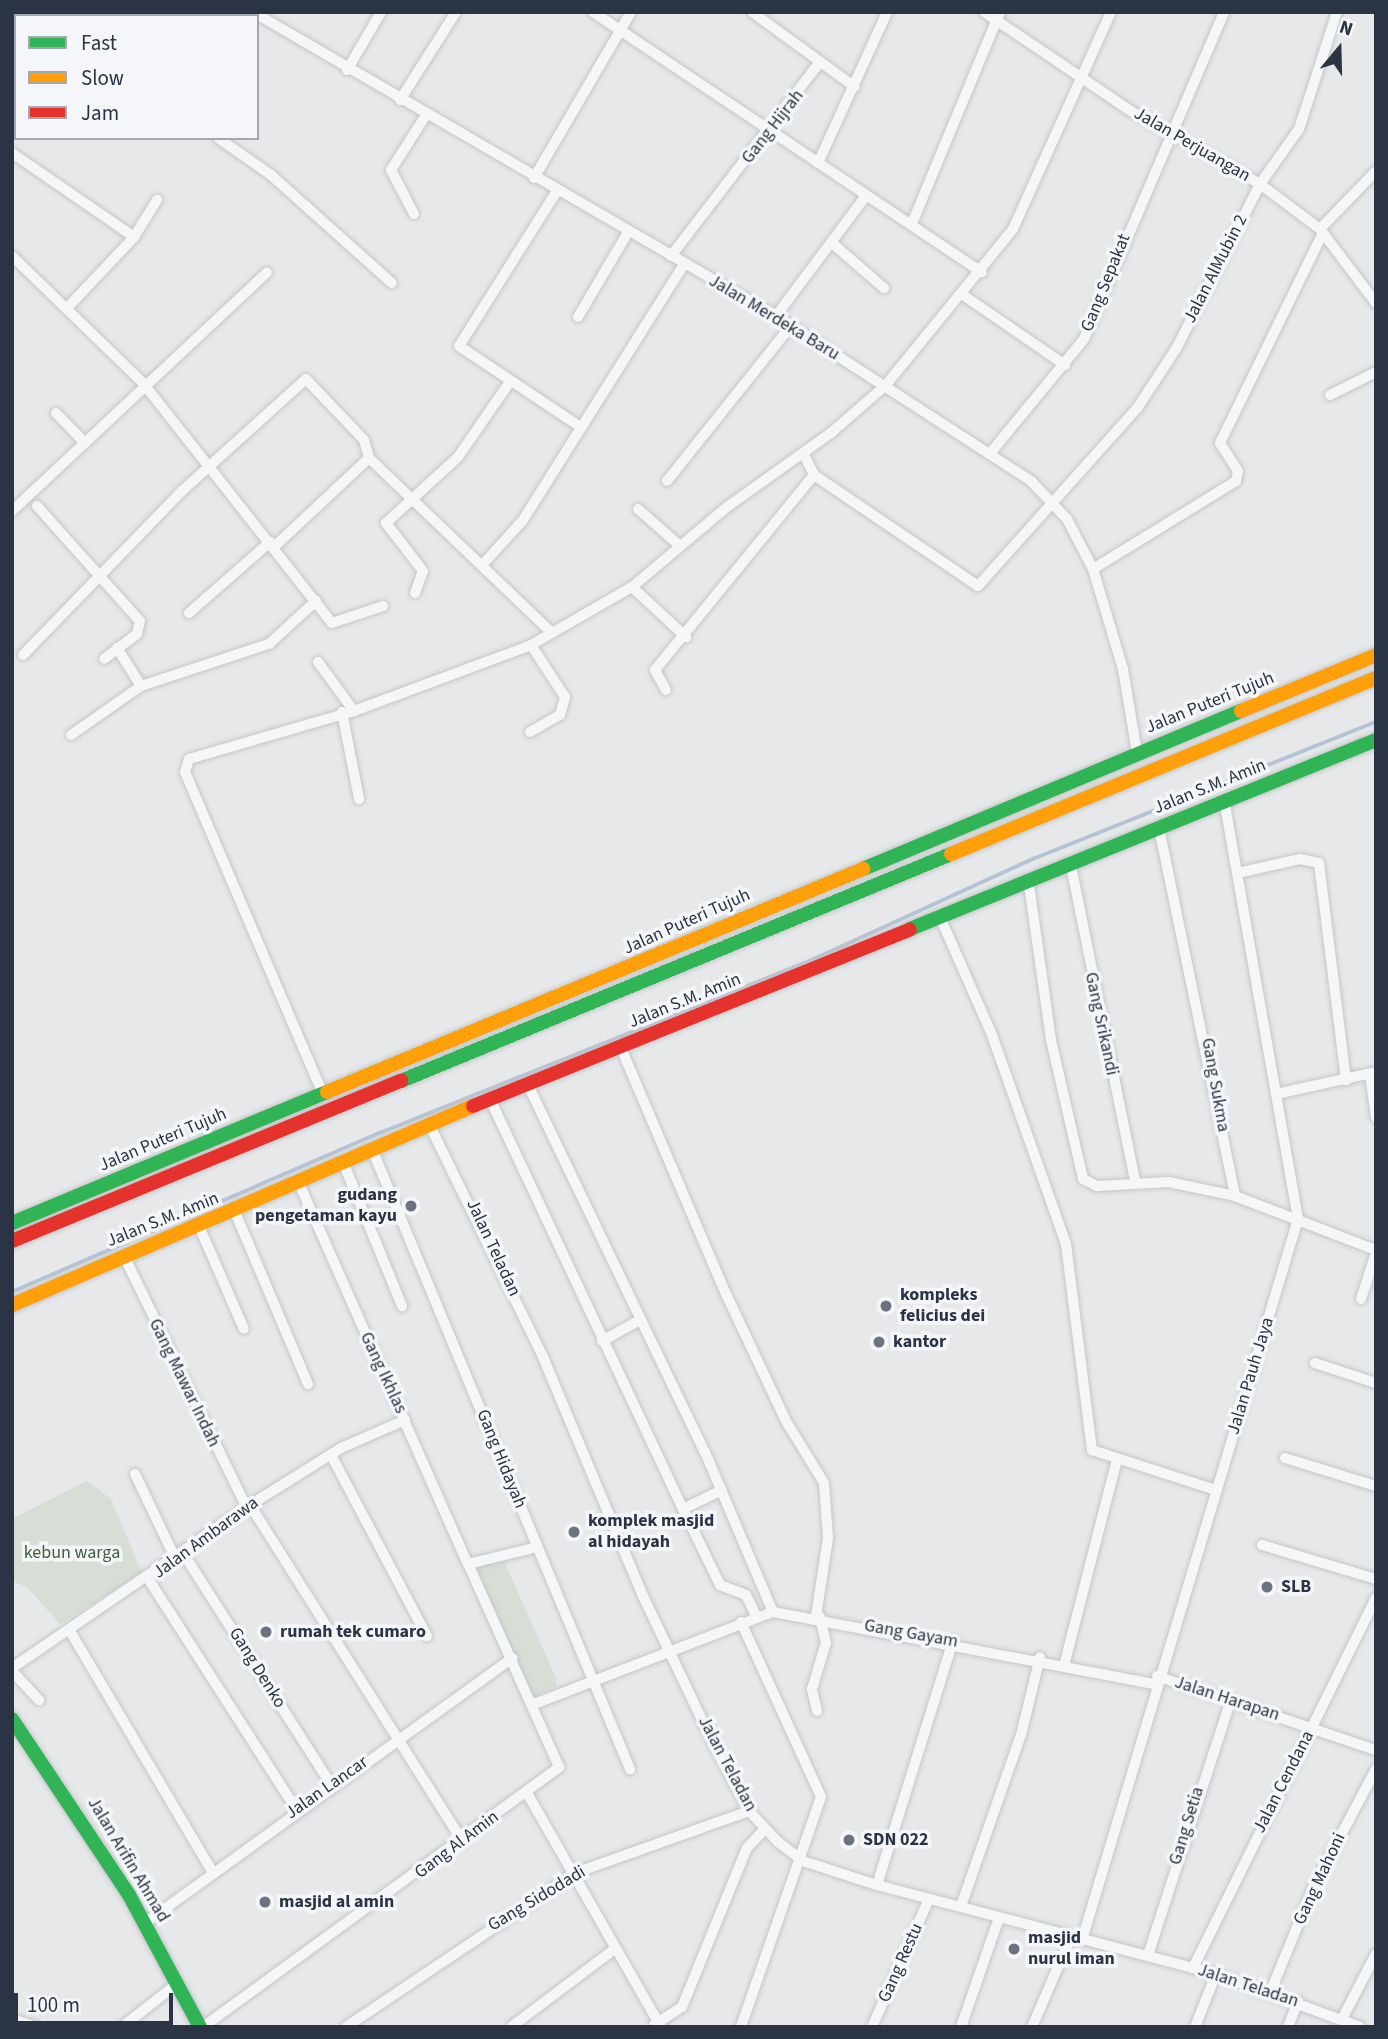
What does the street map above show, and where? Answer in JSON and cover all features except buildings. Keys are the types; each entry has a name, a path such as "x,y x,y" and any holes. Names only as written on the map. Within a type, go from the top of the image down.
{"main road":[{"name":"Jalan Puteri Tujuh","path":"12,1223 1376,655"},
{"name":"Jalan Puteri Tujuh","path":"12,1241 1376,678"},
{"name":"Jalan S.M. Amin","path":"12,1305 124,1256 235,1212 298,1181 429,1124 940,917 1030,885 1159,828 1376,740"},
{"name":"Jalan Arifin Ahmad","path":"12,1720 145,1923 202,2027"}],"street":[{"path":"347,70 381,12"},
{"path":"400,100 456,12"},
{"path":"593,12 774,129 865,197 913,221 982,272"},
{"path":"534,178 623,31 631,12"},
{"path":"752,12 771,17 820,62 855,87"},
{"path":"818,163 887,12"},
{"name":"Jalan Perjuangan","path":"984,12 998,16 1082,77 1168,134 1260,184 1321,232 1376,303"},
{"path":"323,1094 185,768 193,757 348,712 531,645 632,587 680,546 803,453 885,386 982,272 1025,205 1111,12"},
{"name":"Gang Sepakat","path":"992,451 1084,339 1168,134 1224,12"},
{"name":"Jalan AlMubin 2","path":"814,475 978,586 1055,504 1138,407 1176,349 1260,184 1299,129 1337,12"},
{"path":"913,221 998,16"},
{"name":"Jalan Merdeka Baru","path":"259,18 776,316 992,451 1055,504 1093,569 1123,669 1137,753"},
{"name":"Gang Hijrah","path":"671,256 774,129 820,62"},
{"path":"414,214 391,170 425,115"},
{"path":"221,140 271,176 392,283"},
{"path":"12,153 134,237"},
{"path":"1093,569 1236,481 1238,471 1220,443 1321,232 1376,172"},
{"path":"557,191 459,346 509,383 579,426"},
{"path":"776,316 865,197"},
{"path":"70,306 134,237 158,201"},
{"path":"578,317 628,232"},
{"path":"832,243 884,288"},
{"path":"12,256 70,306 143,383 213,465 316,601 339,625 383,606"},
{"path":"484,563 523,520 579,426 684,264"},
{"path":"12,511 143,383 267,272"},
{"path":"963,295 1065,365"},
{"path":"667,481 790,327"},
{"path":"1331,395 1376,372"},
{"path":"23,655 213,465 306,379 364,440 369,458 484,563 552,633"},
{"path":"415,593 423,571 386,523 458,457 509,383"},
{"path":"56,413 83,440"},
{"path":"666,690 655,670 686,637 814,475 803,453"},
{"path":"189,613 272,545 369,458"},
{"path":"37,506 102,575 140,621 137,635 104,659"},
{"path":"638,509 680,546"},
{"path":"632,587 686,637"},
{"path":"71,735 141,687 269,644 316,601"},
{"path":"530,732 560,715 565,697 531,645"},
{"path":"117,648 141,687"},
{"path":"318,662 348,712 359,799"},
{"name":"Jalan Pauh Jaya","path":"1032,2027 1076,1938 1298,1219 1241,872 1224,801"},
{"name":"Gang Sukma","path":"1159,828 1235,1196"},
{"path":"1241,872 1300,859 1319,863 1346,1080"},
{"name":"Gang Srikandi","path":"1071,866 1135,1181"},
{"path":"1030,885 1051,1040 1078,1166 1088,1185 1135,1181 1235,1196 1298,1219 1376,1252 1361,1299"},
{"path":"940,917 992,1035 1066,1244 1092,1450 1216,1490"},
{"path":"621,1048 733,1309 786,1421 824,1483 828,1538 818,1616 826,1643 812,1689 817,1711"},
{"path":"1276,1094 1373,1073 1376,1118"},
{"path":"528,1085 722,1490 773,1612"},
{"path":"490,1100 720,1585 746,1595 757,1618"},
{"name":"Jalan Teladan","path":"429,1124 537,1345 670,1647 749,1811 765,1829 803,1861 877,1885 1216,1974 1298,2001 1352,2024"},
{"name":"Gang Hidayah","path":"372,1149 537,1547 596,1678 630,1769"},
{"path":"343,1162 402,1306"},
{"name":"Gang Ikhlas","path":"298,1181 468,1564 556,1753"},
{"path":"235,1212 308,1384"},
{"path":"200,1226 244,1329"},
{"name":"Gang Mawar Indah","path":"124,1256 248,1506 400,1737 463,1842"},
{"path":"602,1341 640,1320"},
{"path":"1315,1363 1376,1382"},
{"name":"Jalan Ambarawa","path":"12,1669 149,1580 248,1506 331,1455 405,1420"},
{"path":"331,1455 427,1636"},
{"path":"1285,1458 1376,1486"},
{"path":"1065,1662 1117,1460"},
{"name":"Gang Denko","path":"135,1474 179,1555 331,1784"},
{"path":"683,1509 722,1490"},
{"path":"1262,1545 1376,1579"},
{"path":"468,1564 537,1547"},
{"path":"149,1580 296,1809"},
{"name":"Jalan Cendana","path":"1193,1968 1313,1725 1372,1613 1376,1598"},
{"name":"Gang Gayam","path":"534,1704 670,1647 773,1612 818,1616 1156,1680"},
{"path":"741,1622 821,1797 803,1861 741,2027"},
{"path":"69,1631 213,1873"},
{"path":"877,1885 953,1641"},
{"path":"961,1906 1020,1735 1040,1657"},
{"name":"Jalan Lancar","path":"145,1923 296,1809 513,1658"},
{"path":"12,1669 39,1700"},
{"name":"Jalan Harapan","path":"1156,1680 1231,1699 1313,1725 1376,1750"},
{"name":"Gang Setia","path":"1147,1955 1231,1699"},
{"name":"Gang Al Amin","path":"202,2027 463,1842 527,1793 559,1767 556,1753"},
{"name":"Gang Mahoni","path":"1270,1993 1312,1888 1376,1769"},
{"path":"527,1793 575,1873 657,2025 682,2007 747,1848 765,1829"},
{"name":"Gang Sidodadi","path":"346,2027 575,1873 749,1811"},
{"name":"Gang Restu","path":"872,2027 929,1899"},
{"path":"961,2027 999,1918"},
{"path":"511,2027 615,1948"},
{"path":"1352,2024 1376,1954"},
{"path":"1195,2027 1216,1974"},
{"path":"122,2027 178,1983"},
{"path":"1288,2027 1298,2001"},
{"path":"12,2019 36,2027"}],"green space":[{"name":"kebun warga","path":"87,1481 111,1499 142,1573 60,1624 27,1587 12,1581 12,1519"},
{"path":"503,1559 556,1678 556,1686 527,1700 468,1566"}],"waterway":[{"path":"12,1292 380,1133 812,960 1033,859 1376,722"}],"traffic: fast":[{"path":"863,869 1241,711"},
{"path":"910,929 1376,740"},
{"path":"401,1081 951,854"},
{"path":"12,1223 327,1092"},
{"path":"12,1719 129,1895 200,2027"}],"traffic: slow":[{"path":"1241,711 1376,655"},
{"path":"951,854 1376,678"},
{"path":"327,1092 863,869"},
{"path":"12,1305 473,1106"}],"traffic: jam":[{"path":"473,1106 910,929"},
{"path":"12,1241 401,1081"}],"place":[{"name":"gudang pengetaman kayu","path":"411,1206"},
{"name":"kompleks felicius dei","path":"886,1306"},
{"name":"kantor","path":"879,1342"},
{"name":"komplek masjid al hidayah","path":"574,1532"},
{"name":"SLB","path":"1267,1587"},
{"name":"rumah tek cumaro","path":"266,1632"},
{"name":"SDN 022","path":"849,1840"},
{"name":"masjid al amin","path":"265,1902"},
{"name":"masjid nurul iman","path":"1014,1949"}]}
